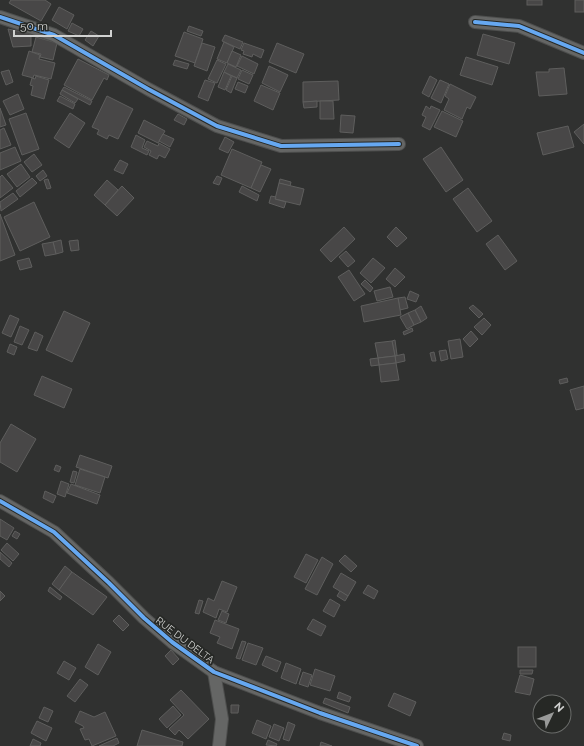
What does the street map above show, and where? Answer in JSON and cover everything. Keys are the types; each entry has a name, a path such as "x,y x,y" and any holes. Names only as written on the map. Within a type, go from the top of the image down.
{"street":[{"path":"0,17 54,35 148,89 217,126 281,146 399,144"},
{"path":"475,22 519,26 584,53"},
{"name":"RUE DU DELTA","path":"0,501 54,532 144,618 172,642 214,672 320,713 417,746"},
{"path":"214,672 222,719 219,746"}],"building":[{"path":"11,0 45,0 51,4 41,21 9,3"},
{"path":"527,0 542,0 542,5 527,5"},
{"path":"575,0 584,0 584,12 575,12"},
{"path":"59,7 74,15 67,29 52,20"},
{"path":"72,23 83,29 79,36 68,31"},
{"path":"189,26 203,31 201,36 187,31"},
{"path":"8,29 31,34 31,46 13,47"},
{"path":"91,31 99,36 93,46 85,40"},
{"path":"184,32 203,39 195,63 175,56"},
{"path":"483,34 515,43 509,64 477,55"},
{"path":"225,35 243,42 240,49 222,41"},
{"path":"36,37 57,43 53,60 40,57 41,54 32,52"},
{"path":"224,42 234,47 227,63 217,59"},
{"path":"202,43 215,47 207,71 194,66"},
{"path":"244,43 264,50 261,58 253,54 252,57 243,54 244,51 241,50"},
{"path":"277,43 304,54 296,73 269,62"},
{"path":"29,51 40,55 39,59 55,63 51,79 34,75 33,78 22,75"},
{"path":"232,51 241,55 236,67 227,63"},
{"path":"242,56 258,64 254,74 237,66"},
{"path":"466,57 498,67 492,85 460,75"},
{"path":"78,59 109,75 107,80 104,78 92,100 64,85"},
{"path":"175,60 189,64 187,69 173,65"},
{"path":"217,60 226,64 217,83 208,79"},
{"path":"228,64 241,70 237,78 224,72"},
{"path":"269,66 288,75 280,92 262,83"},
{"path":"564,68 567,94 539,96 536,72 549,72 549,69"},
{"path":"9,70 13,82 6,85 1,72"},
{"path":"242,70 253,75 249,84 238,79"},
{"path":"224,72 231,76 225,90 218,87"},
{"path":"36,76 49,80 44,99 31,95 33,86 30,85 32,78 35,79"},
{"path":"232,76 237,78 231,93 226,90"},
{"path":"430,76 437,80 429,97 422,93"},
{"path":"205,80 215,83 208,101 198,97"},
{"path":"440,80 449,84 441,103 431,98"},
{"path":"338,81 339,100 303,102 303,82"},
{"path":"238,82 248,86 245,93 235,89"},
{"path":"450,84 476,97 470,109 467,107 462,119 444,110 449,99 445,96"},
{"path":"261,85 280,93 273,110 254,101"},
{"path":"64,87 92,101 90,105 62,90"},
{"path":"62,90 78,99 75,103 60,94"},
{"path":"18,94 24,109 10,115 3,101"},
{"path":"60,96 75,104 73,109 57,101"},
{"path":"107,96 133,109 118,139 109,135 107,139 97,134 99,130 92,127"},
{"path":"317,101 317,107 304,108 303,102"},
{"path":"320,101 333,101 334,119 320,119"},
{"path":"426,106 430,109 431,106 440,110 430,130 422,126 426,117 422,115"},
{"path":"0,108 6,125 0,127"},
{"path":"442,111 463,121 456,137 434,127"},
{"path":"26,113 39,149 22,155 9,119"},
{"path":"70,113 85,123 69,148 54,138"},
{"path":"178,114 187,119 184,125 174,120"},
{"path":"341,115 355,116 353,133 340,132"},
{"path":"144,120 165,131 158,143 138,133"},
{"path":"584,124 584,144 574,132"},
{"path":"568,126 574,147 543,155 537,133"},
{"path":"4,128 11,145 0,149 0,130"},
{"path":"163,134 174,139 170,147 159,141"},
{"path":"136,135 145,140 142,148 149,151 147,155 131,147"},
{"path":"225,137 234,142 228,153 219,149"},
{"path":"147,141 158,146 159,143 170,149 165,158 159,155 157,159 149,155 151,151 144,147"},
{"path":"15,147 21,161 0,170 0,153"},
{"path":"441,147 463,180 446,192 423,159"},
{"path":"232,149 262,162 251,188 221,175"},
{"path":"34,154 42,165 32,172 24,162"},
{"path":"120,160 128,164 123,174 114,170"},
{"path":"21,164 30,177 17,187 7,174"},
{"path":"261,165 271,169 260,192 251,188"},
{"path":"43,170 47,176 40,181 36,176"},
{"path":"2,175 13,188 0,198 0,177"},
{"path":"217,176 222,178 219,185 213,183"},
{"path":"32,178 37,183 20,197 16,191"},
{"path":"48,179 51,188 47,189 44,180"},
{"path":"280,179 291,182 290,186 279,183"},
{"path":"107,180 118,190 105,205 94,195"},
{"path":"279,183 304,189 300,205 275,199"},
{"path":"122,186 134,198 117,216 105,205"},
{"path":"242,186 259,195 257,201 239,192"},
{"path":"468,188 492,221 477,232 453,199"},
{"path":"13,193 18,199 1,211 0,202"},
{"path":"271,196 276,197 275,199 286,202 284,208 269,203"},
{"path":"34,202 50,237 20,251 4,217"},
{"path":"0,214 15,255 0,261"},
{"path":"344,227 355,239 331,262 320,250"},
{"path":"396,227 407,238 397,247 387,237"},
{"path":"498,235 517,261 505,270 486,244"},
{"path":"61,240 63,252 56,254 53,242"},
{"path":"78,240 79,250 71,251 69,241"},
{"path":"53,242 56,254 45,256 42,244"},
{"path":"346,251 355,261 348,267 339,257"},
{"path":"29,258 32,267 20,270 17,261"},
{"path":"373,258 385,268 371,283 360,273"},
{"path":"395,268 405,277 395,287 386,279"},
{"path":"349,270 365,294 354,301 338,277"},
{"path":"365,280 373,288 370,292 361,284"},
{"path":"390,287 393,297 377,301 374,291"},
{"path":"410,291 419,295 416,302 407,299"},
{"path":"405,297 408,308 400,310 398,298"},
{"path":"398,298 401,315 364,322 361,306"},
{"path":"473,305 483,314 479,318 469,308"},
{"path":"421,306 427,318 421,322 415,310"},
{"path":"415,310 421,322 414,325 408,313"},
{"path":"64,311 90,323 72,362 46,350"},
{"path":"408,313 414,325 407,329 400,317"},
{"path":"10,315 19,319 11,337 2,333"},
{"path":"484,318 491,325 482,335 474,327"},
{"path":"20,326 29,330 22,345 14,342"},
{"path":"412,328 413,331 404,335 403,332"},
{"path":"471,331 478,339 470,347 463,339"},
{"path":"35,332 43,336 37,351 28,348"},
{"path":"460,339 463,357 451,359 448,341"},
{"path":"395,340 397,355 395,356 392,341"},
{"path":"392,341 395,356 378,358 375,343"},
{"path":"10,344 17,347 14,355 7,352"},
{"path":"446,350 448,359 441,361 439,351"},
{"path":"434,352 436,361 432,361 430,353"},
{"path":"404,354 405,361 396,363 395,356"},
{"path":"395,356 396,363 379,365 378,358"},
{"path":"378,358 379,365 371,366 370,359"},
{"path":"396,363 399,380 381,382 379,365"},
{"path":"42,376 72,389 64,408 34,395"},
{"path":"567,378 568,382 560,384 559,380"},
{"path":"584,386 584,408 576,410 570,390"},
{"path":"11,424 36,439 17,472 0,462 0,443"},
{"path":"80,455 112,466 108,478 76,467"},
{"path":"56,465 61,467 59,472 54,470"},
{"path":"80,469 105,477 100,493 75,485"},
{"path":"73,471 77,472 74,483 70,482"},
{"path":"61,481 69,484 65,497 57,494"},
{"path":"71,484 100,495 97,504 67,493"},
{"path":"45,491 56,496 53,503 43,498"},
{"path":"0,519 14,528 7,540 0,536"},
{"path":"15,531 20,534 17,539 12,536"},
{"path":"7,543 19,554 13,561 1,550"},
{"path":"0,552 12,563 9,567 0,559"},
{"path":"306,554 318,560 306,583 294,577"},
{"path":"345,555 357,566 351,572 339,561"},
{"path":"322,557 333,564 317,595 305,589"},
{"path":"65,566 72,572 59,590 52,584"},
{"path":"72,572 107,597 93,615 59,590"},
{"path":"341,573 356,582 348,596 333,587"},
{"path":"222,581 237,587 227,612 219,609 216,618 203,612 208,598 214,601"},
{"path":"368,585 378,591 374,599 363,593"},
{"path":"50,587 62,597 60,600 48,591"},
{"path":"0,591 5,596 0,601"},
{"path":"340,591 348,596 345,601 337,596"},
{"path":"330,599 340,605 334,617 323,611"},
{"path":"199,600 203,601 199,614 195,613"},
{"path":"222,611 229,614 226,623 218,620"},
{"path":"119,615 129,625 123,631 113,621"},
{"path":"313,619 326,626 321,636 307,629"},
{"path":"215,620 239,629 232,649 217,643 220,637 210,633"},
{"path":"242,641 246,642 240,659 236,658"},
{"path":"248,643 263,648 256,665 242,660"},
{"path":"98,644 111,652 98,675 85,667"},
{"path":"518,647 536,647 536,667 518,667"},
{"path":"171,650 179,659 173,665 165,656"},
{"path":"266,656 281,662 277,672 262,665"},
{"path":"64,661 76,668 69,680 57,673"},
{"path":"286,663 301,669 296,684 281,678"},
{"path":"315,669 335,676 330,691 310,685"},
{"path":"520,670 533,670 532,674 520,674"},
{"path":"303,672 312,675 308,687 299,684"},
{"path":"520,675 534,679 530,695 515,692"},
{"path":"80,679 88,685 75,702 67,696"},
{"path":"181,690 209,719 188,739 179,730 175,735 169,729 184,715 170,700"},
{"path":"339,692 351,697 349,702 337,698"},
{"path":"394,693 416,702 410,716 388,706"},
{"path":"325,698 350,707 348,713 323,703"},
{"path":"231,705 239,705 238,713 231,713"},
{"path":"173,706 181,715 167,728 159,719"},
{"path":"44,707 53,711 48,722 39,718"},
{"path":"80,711 94,717 105,712 116,736 92,746 89,739 85,740 80,729 84,728 83,726 75,722"},
{"path":"257,720 271,726 266,739 252,733"},
{"path":"37,721 52,728 46,741 31,733"},
{"path":"288,722 295,725 289,741 283,739"},
{"path":"274,724 284,728 279,741 269,737"},
{"path":"142,730 183,742 182,746 137,746"},
{"path":"504,733 511,735 510,741 502,739"},
{"path":"117,738 119,743 113,746 99,746"},
{"path":"33,739 41,743 40,746 30,746"},
{"path":"268,740 277,744 276,746 266,745"},
{"path":"321,742 332,746 320,746"}],"cycle path":[{"path":"0,17 54,35 148,89 217,126 281,146 399,144"},
{"path":"475,22 519,26 584,53"},
{"path":"0,501 54,532 144,618 172,642 214,672 320,713 417,746"}]}
